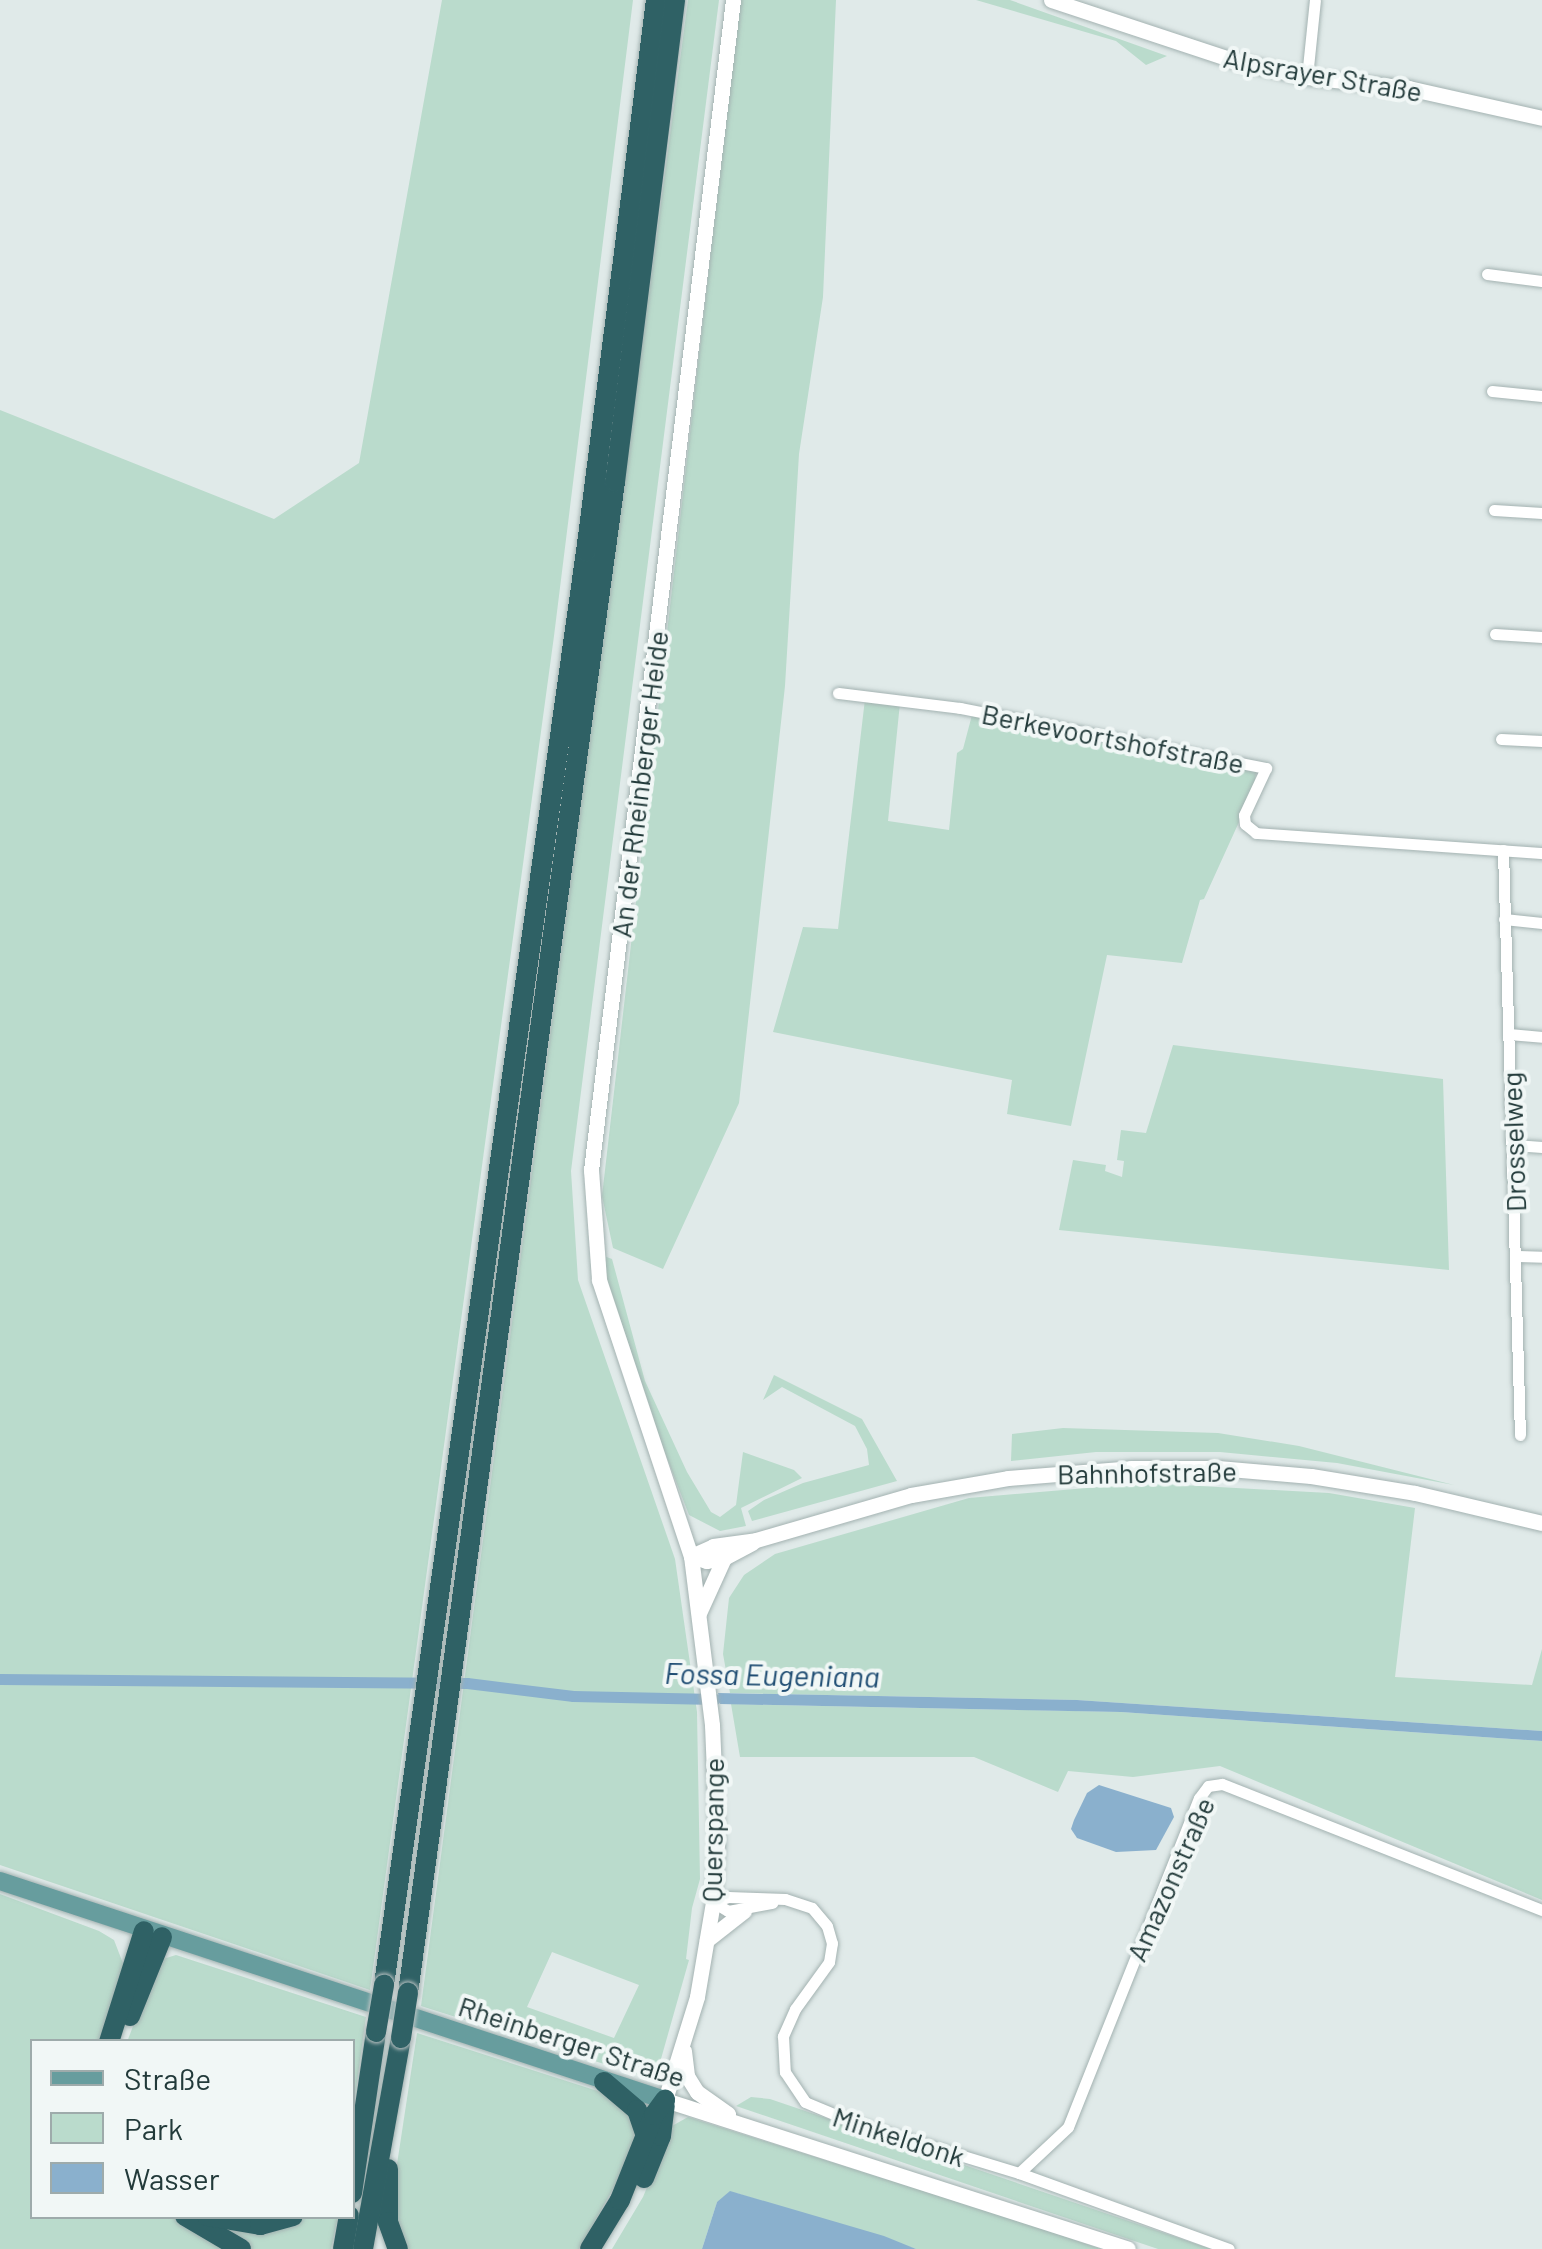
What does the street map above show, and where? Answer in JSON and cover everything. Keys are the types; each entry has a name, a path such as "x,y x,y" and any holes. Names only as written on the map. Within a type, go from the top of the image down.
{"highway":[{"path":"355,2175 440,1604 597,474 656,0"},
{"path":"363,2249 408,1993 463,1602 643,274 676,0"},
{"path":"110,2039 153,1934"},
{"path":"121,2039 153,1934"},
{"path":"604,2082 637,2110 646,2136"},
{"path":"391,2093 396,2120 387,2209 398,2249"},
{"path":"590,2249 620,2200 665,2100"},
{"path":"605,2249 616,2236 655,2152 665,2118 665,2100"},
{"path":"355,2135 364,2121"},
{"path":"190,2219 241,2249"},
{"path":"216,2219 231,2224 260,2224 281,2219"},
{"path":"343,2249 348,2219"}],"main road":[{"name":"Rheinberger Straße","path":"0,1881 665,2100"}],"street":[{"name":"An der Rheinberger Heide","path":"690,1556 599,1280 591,1170 732,0"},
{"name":"Alpsrayer Straße","path":"1050,0 1238,62 1307,76 1408,88 1542,118"},
{"path":"1307,76 1315,0"},
{"path":"1486,274 1542,281"},
{"path":"1492,391 1542,396"},
{"path":"1494,510 1542,514"},
{"path":"1495,634 1542,638"},
{"name":"Berkevoortshofstraße","path":"838,693 960,708 1266,768 1244,815 1244,824 1256,834 1542,853"},
{"path":"1501,738 1542,742"},
{"name":"Drosselweg","path":"1503,850 1518,1256 1520,1435"},
{"path":"1504,919 1542,922"},
{"path":"1508,1034 1542,1037"},
{"path":"1514,1145 1542,1147"},
{"path":"1518,1256 1542,1258"},
{"name":"Bahnhofstraße","path":"690,1556 714,1546 756,1540 861,1507 960,1485 1131,1468 1218,1468 1328,1478 1542,1523"},
{"name":"Bahnhofstraße","path":"724,1558 756,1540"},
{"path":"690,1556 706,1561 724,1558"},
{"name":"Querspange","path":"665,2100 707,1940 718,1844 712,1726 690,1556"},
{"path":"699,1613 724,1558"},
{"name":"Amazonstraße","path":"1018,2174 1068,2126 1199,1798 1208,1786 1222,1784 1542,1910"},
{"name":"Minkeldonk","path":"714,1902 728,1897 786,1900 812,1908 827,1926 832,1943 829,1962 795,2008 782,2036 782,2058 794,2089 816,2110 1018,2174 1229,2249"},
{"path":"714,1902 728,1911 786,1900"},
{"path":"707,1940 744,1910"},
{"path":"683,2043 687,2076 697,2092 739,2122"},
{"name":"Rheinberger Straße","path":"665,2100 1128,2249"}],"green space":[{"path":"442,0 633,0 554,636 370,1990 0,1865 0,410 274,519 359,463"},
{"path":"688,0 719,0 571,1171 578,1280 675,1559 697,1712 700,1879 692,1908 686,1959 689,1960 657,2073 645,2077 421,2006","holes":["552,1952 639,1985 614,2038 527,2007"]},
{"path":"740,0 836,0 823,297 799,454 785,686 739,1103 663,1269 613,1248 602,1196"},
{"path":"976,0 1010,0 1167,56 1146,65 1116,41"},
{"path":"865,699 900,703 888,821 949,830 957,753 963,749 972,715 1256,772 1254,789 1204,899 1200,900 1182,963 1107,955 1071,1126 1007,1114 1012,1080 773,1032 803,927 838,929"},
{"path":"1173,1045 1443,1079 1449,1270 1059,1230 1073,1160 1106,1165 1105,1171 1122,1177 1124,1161 1117,1160 1121,1130 1146,1133"},
{"path":"604,1256 612,1259 645,1381 687,1472 711,1512 720,1517 736,1505 743,1452 794,1470 802,1478 741,1508 746,1526 720,1531 689,1515 636,1378 610,1296"},
{"path":"774,1375 862,1419 897,1481 752,1521 748,1511 764,1500 803,1483 869,1465 867,1449 855,1426 782,1387 763,1400"},
{"path":"1063,1428 1218,1433 1299,1446 1454,1485 1337,1463 1220,1452 1096,1452 1011,1461 1012,1434"},
{"path":"1146,1483 1329,1493 1415,1508 1395,1677 1532,1685 1542,1649 1542,1731 1077,1700 730,1693 723,1654 729,1598 744,1575 775,1554 969,1498"},
{"path":"731,1704 1121,1712 1542,1741 1542,1900 1220,1766 1133,1777 1068,1771 1058,1792 974,1757 740,1757"},
{"path":"0,1894 99,1931 114,1940 124,1966 103,2039 30,2039 30,2219 176,2219 229,2249 0,2249"},
{"path":"176,1955 366,2017 355,2097 355,2039 128,2039 153,1974 163,1959"},
{"path":"417,2033 604,2093 634,2113 638,2145 579,2249 406,2249 392,2197"},
{"path":"751,2097 770,2099 1211,2249 1158,2249 736,2106"},
{"path":"688,2117 1101,2249 916,2249 736,2193 717,2202 702,2249 612,2249 643,2197 672,2126"},
{"path":"338,2219 331,2249 251,2249 216,2223"}],"water":[{"path":"718,1693 1077,1700 1542,1731 1542,1741 1121,1712 720,1704"},
{"path":"1099,1785 1171,1808 1174,1817 1156,1850 1116,1852 1077,1838 1071,1829 1074,1820 1087,1793"},
{"path":"730,2191 916,2249 702,2249 717,2202"}],"waterway":[{"name":"Fossa Eugeniana","path":"0,1679 467,1683 573,1696 715,1699"}]}
